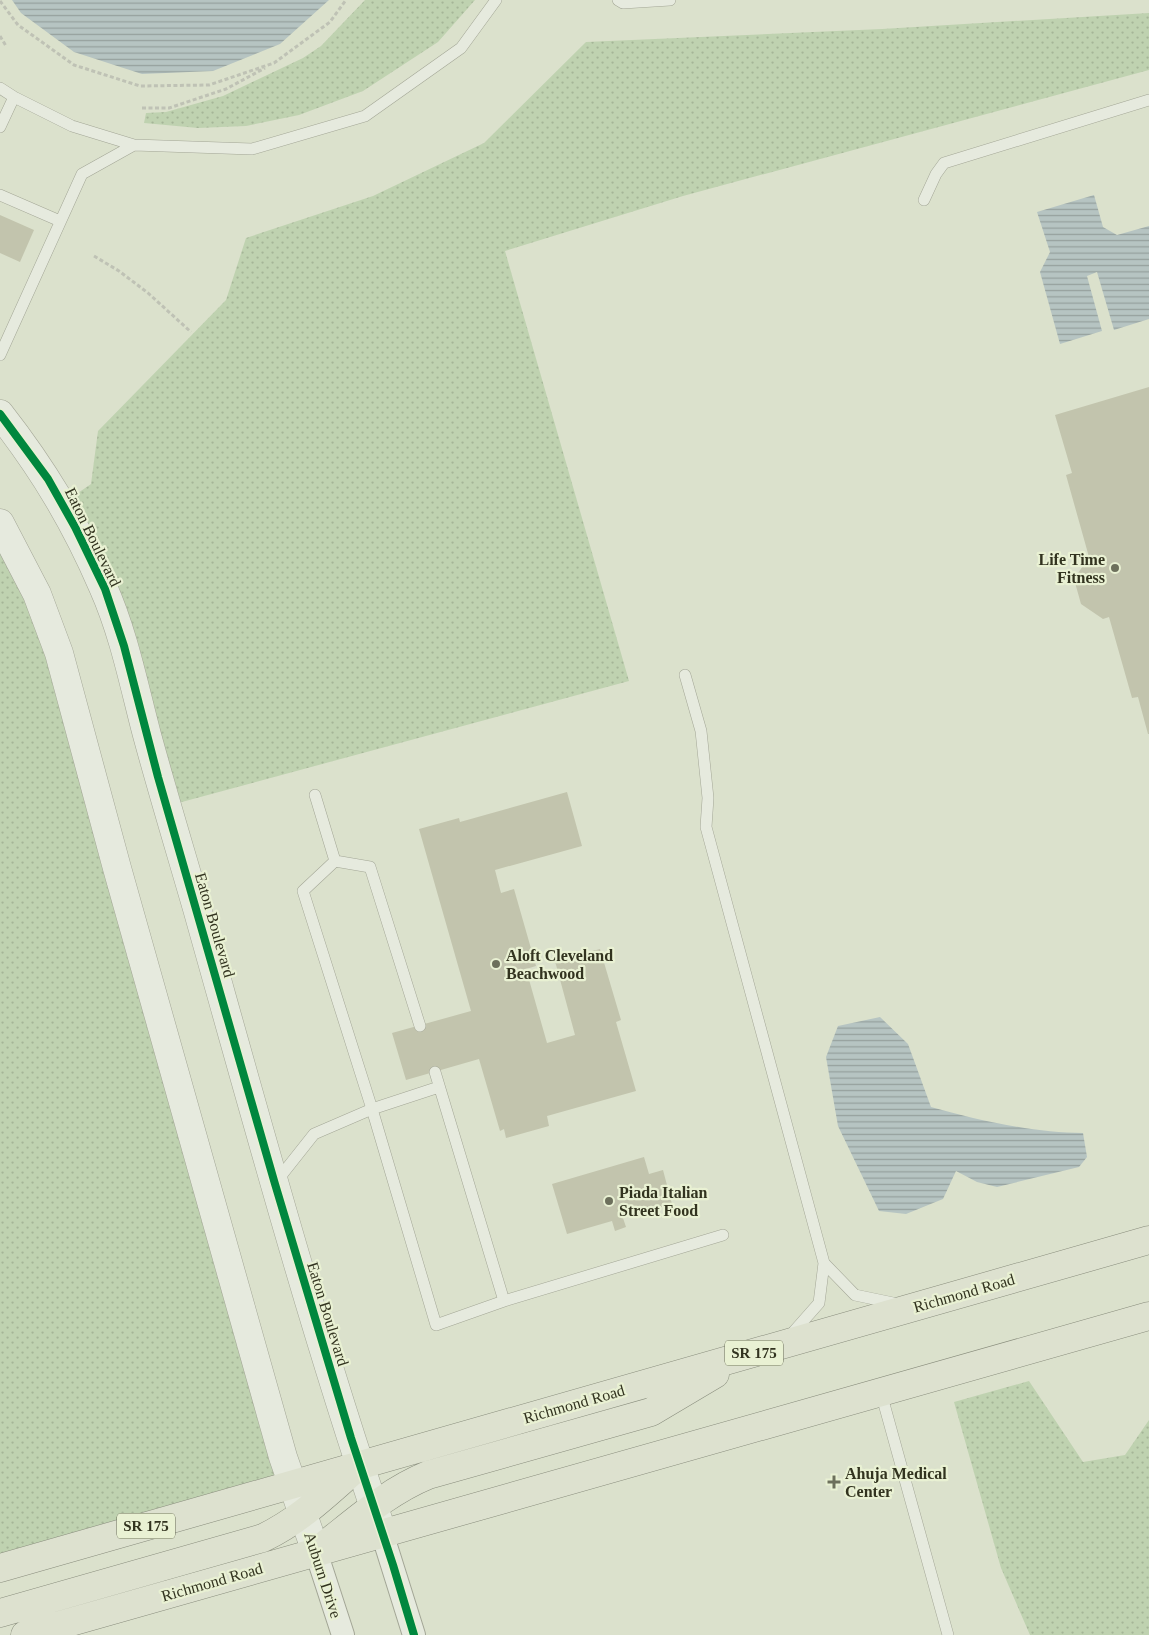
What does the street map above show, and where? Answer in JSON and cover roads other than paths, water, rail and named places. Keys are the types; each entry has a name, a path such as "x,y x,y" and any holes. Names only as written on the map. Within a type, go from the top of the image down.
{"main road":[{"name":"Richmond Road","path":"0,1568 1149,1240"},
{"name":"Richmond Road","path":"25,1635 1149,1316"},
{"path":"316,1552 392,1492 428,1475 651,1412 746,1355"},
{"path":"0,1613 248,1543 283,1528 303,1514 359,1464"}],"street":[{"name":"Eaton Boulevard","path":"0,414 48,479 75,527 104,589 124,646 158,777 274,1184 359,1464 382,1533"},
{"path":"0,523 37,594 59,653 125,896 283,1457 293,1484"},
{"name":"Auburn Drive","path":"293,1484 343,1635"},
{"path":"382,1533 414,1635"}],"lane":[{"path":"0,88 72,126 134,145 252,149 364,116 461,48 496,0"},
{"path":"618,0 623,3 670,0"},
{"path":"0,127 14,97"},
{"path":"924,200 936,174 944,163 1149,100"},
{"path":"0,354 82,174 134,145"},
{"path":"0,195 60,221"},
{"path":"685,675 701,731 708,798 706,827 824,1263 819,1303 782,1345"},
{"path":"315,795 334,861"},
{"path":"334,861 370,867 420,1026"},
{"path":"334,861 303,891 372,1109 436,1325 504,1301 724,1235"},
{"path":"434,1072 504,1301"},
{"path":"274,1184 314,1134 372,1109 439,1087"},
{"path":"824,1263 855,1295 912,1308"},
{"path":"881,1393 948,1635"}],"place":[{"name":"Life Time Fitness","path":"1115,568"},
{"name":"Aloft Cleveland Beachwood","path":"496,964"},
{"name":"Piada Italian Street Food","path":"609,1201"},
{"name":"Ahuja Medical Center","path":"834,1482"}]}
